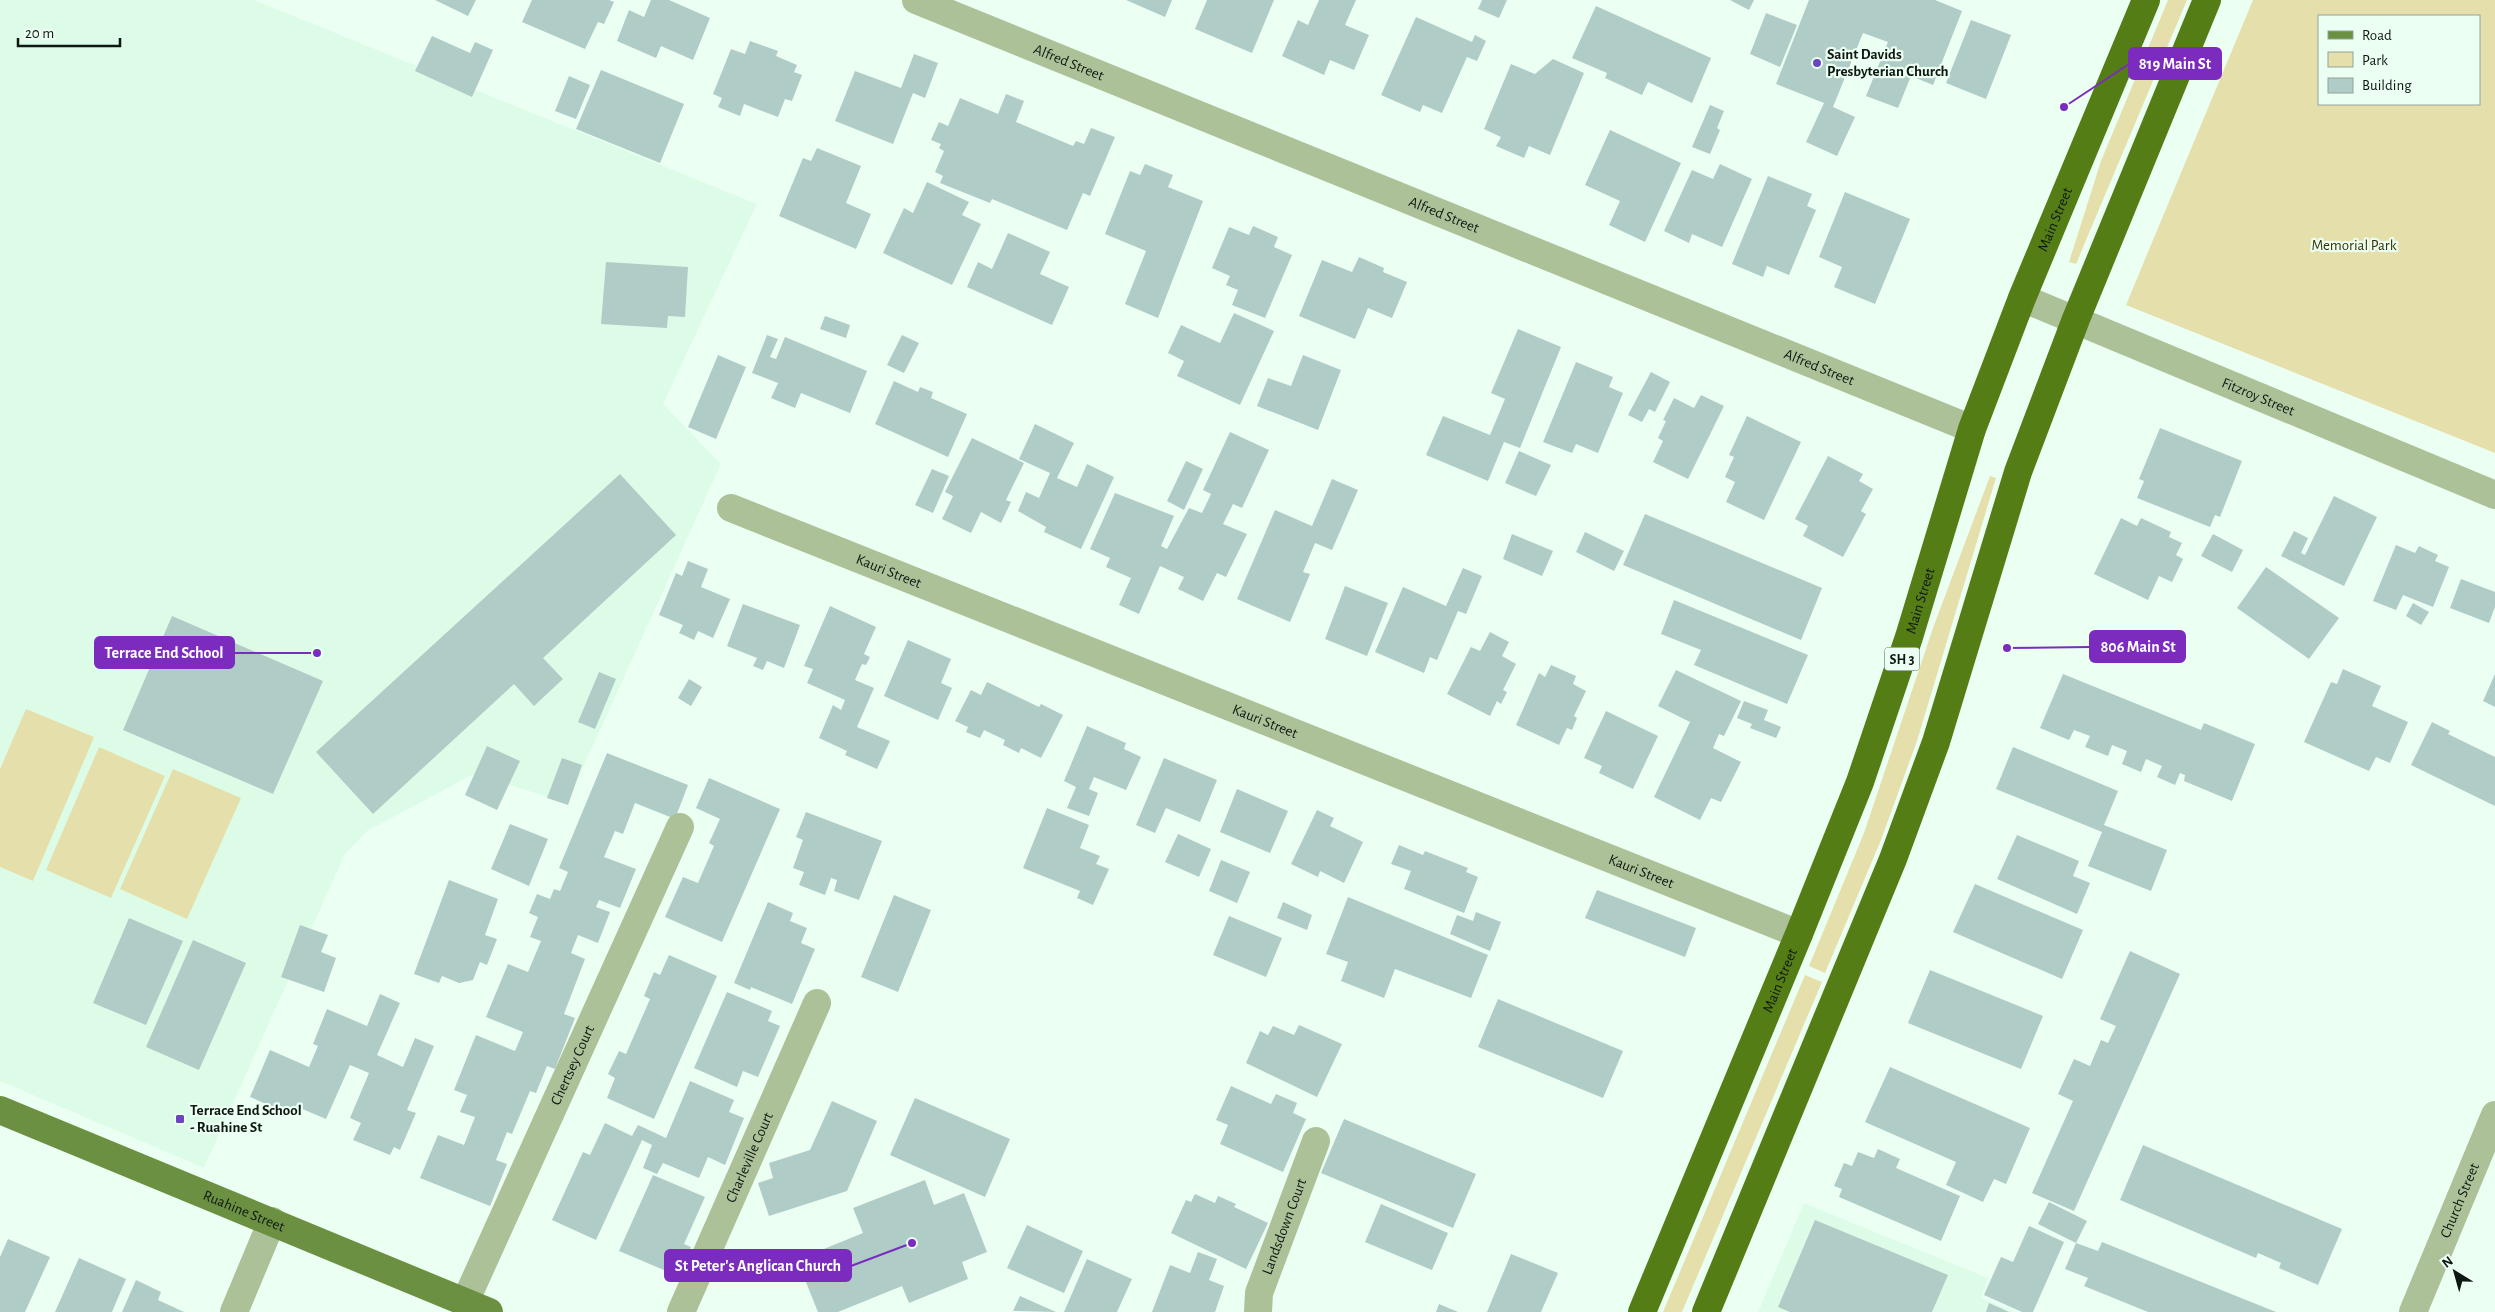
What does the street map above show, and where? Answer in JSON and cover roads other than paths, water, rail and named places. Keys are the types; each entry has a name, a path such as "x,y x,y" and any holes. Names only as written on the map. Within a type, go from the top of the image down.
{"highway":[{"name":"Main Street","path":"1642,1312 1860,782 1909,637 1972,429 2022,298 2146,0"},
{"path":"1706,1312 1850,966 1896,850 1936,742 2018,472 2076,319 2207,0"}],"main road":[{"name":"Ruahine Street","path":"0,1110 477,1307"}],"street":[{"name":"Alfred Street","path":"916,0 1972,429"},
{"name":"Fitzroy Street","path":"2022,298 2495,495"},
{"name":"Kauri Street","path":"731,508 1799,934"},
{"name":"Chertsey Court","path":"477,1307 680,827"},
{"name":"Charleville Court","path":"681,1312 817,1003"},
{"name":"Church Street","path":"2413,1312 2495,1115"},
{"name":"Landsdown Court","path":"1258,1312 1259,1293 1316,1141"},
{"path":"234,1312 272,1221"}],"place":[{"name":"Saint Davids Presbyterian Church","path":"1817,63"},
{"name":"819 Main St","path":"2064,107"},
{"name":"806 Main St","path":"2007,648"},
{"name":"Terrace End School","path":"317,653"},
{"name":"Terrace End School - Ruahine St","path":"180,1119"},
{"name":"St Peter's Anglican Church","path":"912,1243"}],"park label":[{"name":"Memorial Park","path":"2354,245"}]}
